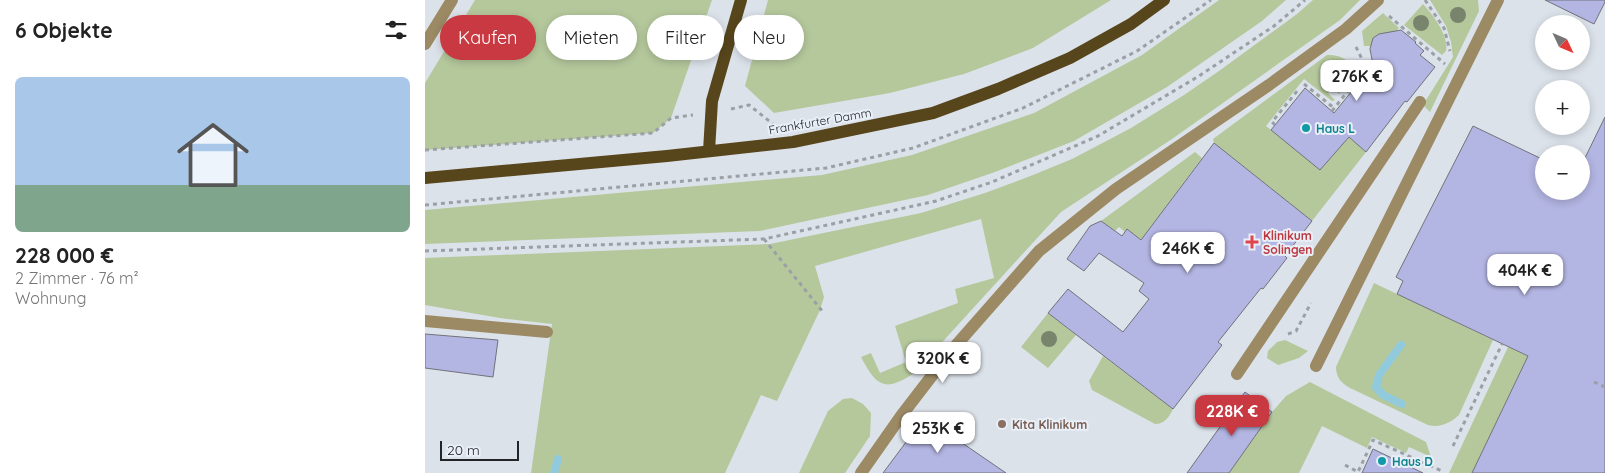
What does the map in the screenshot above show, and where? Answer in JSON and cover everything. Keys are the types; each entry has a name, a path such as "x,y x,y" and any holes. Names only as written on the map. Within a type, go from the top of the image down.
{"main road":[{"path":"709,151 713,101 741,0"},
{"name":"Frankfurter Damm","path":"425,178 793,142 933,113 998,89 1070,58 1131,24 1164,0"}],"street":[{"path":"425,44 452,0"},
{"path":"861,473 901,416 965,335 1039,251 1116,189 1269,86 1346,29 1378,0"},
{"path":"1316,366 1495,3"},
{"path":"1237,374 1420,102"},
{"path":"425,321 547,332"}],"path":[{"path":"425,252 764,239 936,201 992,182 1098,136 1199,76 1274,26 1305,0"},
{"path":"1402,27 1445,64 1450,59 1449,44 1444,28 1425,0"},
{"path":"1346,29 1364,63 1371,68"},
{"path":"1275,125 1272,122 1304,83 1333,109 1351,88 1364,63"},
{"path":"425,150 653,133 671,118 711,113 749,105 777,127"},
{"path":"764,239 823,312"},
{"path":"1453,446 1501,344"},
{"path":"1594,382 1605,387"},
{"path":"1345,465 1358,472 1373,440 1442,471"}],"green space":[{"path":"475,0 712,0 707,15 647,15 647,60 691,60 671,118 653,133 425,150 425,83 440,58 440,60 536,60 536,15 466,15"},
{"path":"768,0 1111,0 1033,48 964,74 890,93 774,113 745,86 752,60 804,60 804,15 764,15"},
{"path":"1219,0 1286,0 1262,21 1167,87 1074,141 995,172 928,195 760,231 425,244 425,210 822,175 912,155 1034,113 1142,55"},
{"path":"1313,0 1360,0 1340,20 1172,139 1061,212 914,373 904,379 896,383 882,383 872,375 861,357 871,353 880,373 906,362 895,326 958,303 955,289 994,278 981,219 815,266 824,297 820,310 777,401 761,395 725,473 531,473 552,324 500,318 425,305 425,258 770,244 921,213 985,193 1072,159 1131,128 1219,71 1297,14"},
{"path":"1430,0 1478,0 1479,11 1430,112 1423,105 1453,57 1446,26"},
{"path":"1423,4 1443,32 1446,51 1442,55 1404,25"},
{"path":"1383,13 1399,28 1392,35 1385,33 1379,35 1374,39 1371,46 1364,46 1362,31"},
{"path":"1327,55 1344,59 1352,69 1350,79 1339,94 1333,88 1328,93 1335,100 1332,101 1304,79 1266,126 1320,169 1349,137 1366,152 1312,221 1214,143 1213,139"},
{"path":"1195,152 1202,158 1141,240 1127,229 1125,232 1119,227 1115,231 1101,221"},
{"path":"1374,283 1493,340 1459,415 1449,422 1437,426 1428,425 1350,388 1338,377 1336,367"},
{"path":"1048,313 1076,335 1048,368 1021,347"},
{"path":"1285,340 1308,351 1299,358 1278,365 1267,358 1268,351 1277,342"},
{"path":"1508,347 1556,369 1579,388 1525,362 1472,473 1449,473"},
{"path":"1103,356 1173,409 1170,415 1161,423 1155,424 1092,390 1089,381"},
{"path":"1310,382 1426,442 1431,457 1409,447 1406,453 1372,437 1367,448 1322,426 1299,473 1229,473 1272,412 1286,396"},
{"path":"852,398 863,404 871,413 870,436 845,473 799,473 828,411 843,399"}],"building":[{"path":"1545,0 1605,0 1594,24 1590,22 1590,15 1576,15"},
{"path":"1401,30 1424,51 1420,55 1435,67 1407,102 1405,101 1366,152 1349,137 1320,170 1271,130 1305,88 1334,113 1373,65 1370,49 1373,38 1379,34"},
{"path":"1605,117 1605,473 1472,473 1528,356 1397,294 1403,281 1396,277 1473,126 1535,156 1535,200 1590,200 1590,148"},
{"path":"1214,143 1312,221 1263,289 1261,288 1218,342 1222,345 1173,409 1048,313 1068,289 1123,332 1149,299 1139,291 1144,283 1099,253 1084,271 1067,259 1090,226 1101,221 1122,236 1127,229 1141,240"},
{"path":"425,334 498,340 493,377 425,368"},
{"path":"1245,392 1272,412 1229,473 1187,473"},
{"path":"924,418 933,423 1006,473 883,473"},
{"name":"Haus D","path":"1373,449 1423,473 1362,473"}],"waterway":[{"path":"1401,345 1379,375 1376,387 1383,395 1402,404"},
{"path":"554,473 558,459"}],"place":[{"name":"Haus L","path":"1306,128"},
{"name":"Klinikum Solingen","path":"1252,242"},
{"name":"Kita Klinikum","path":"1002,424"},
{"name":"Haus D","path":"1382,461"}]}
